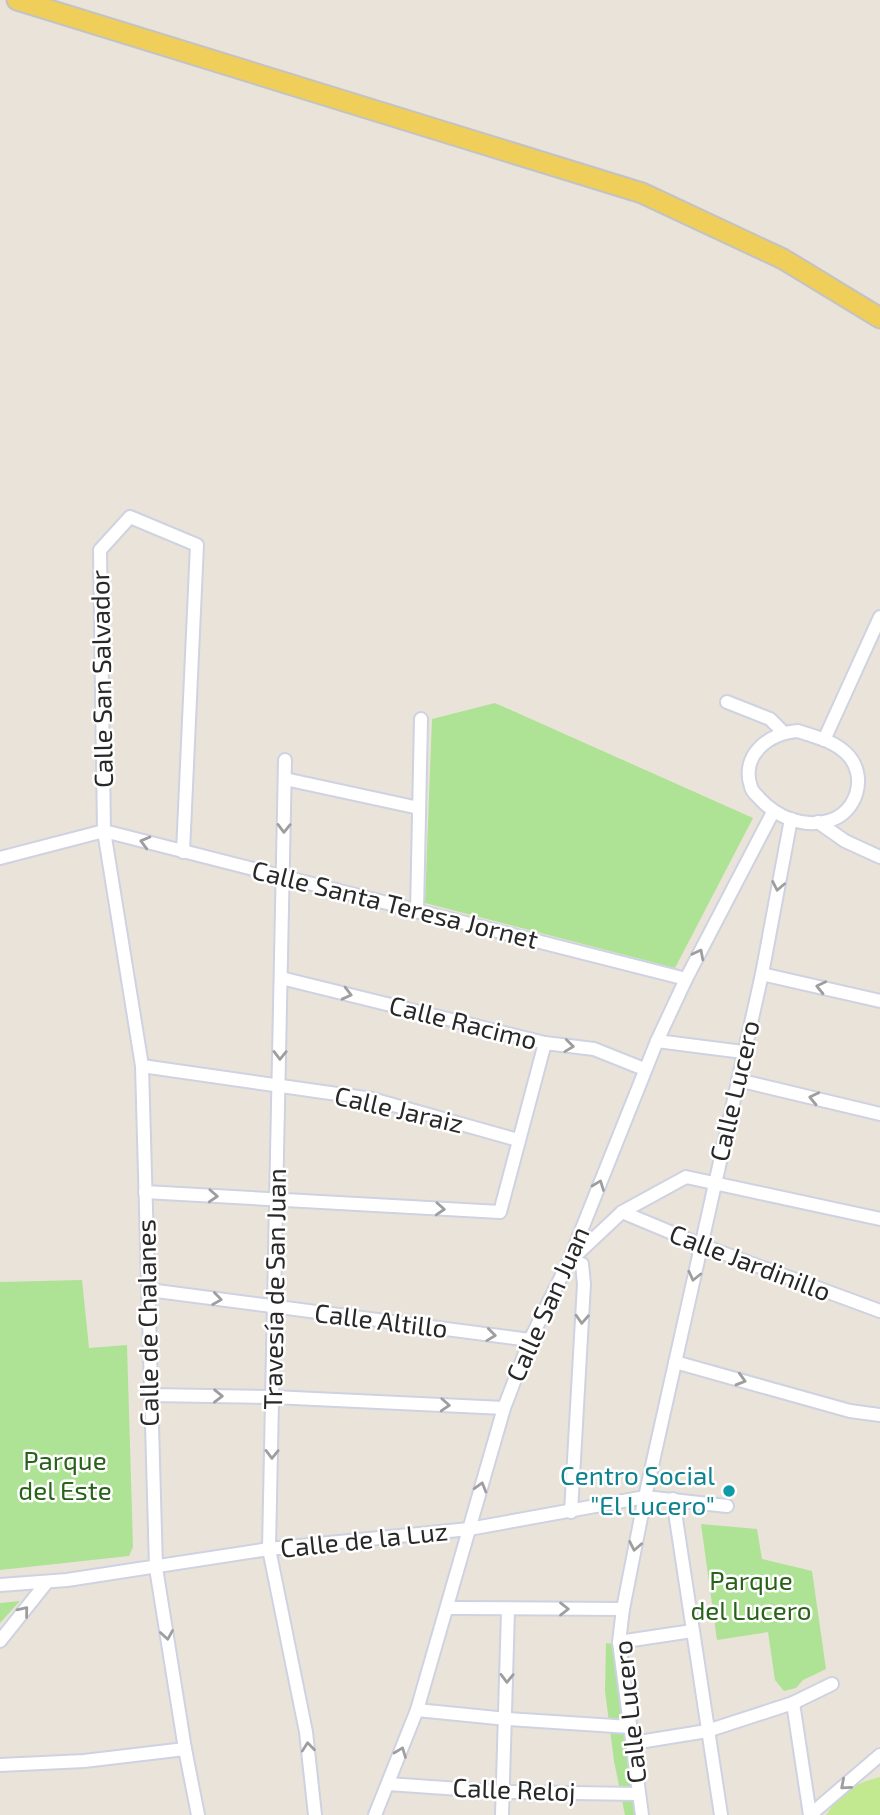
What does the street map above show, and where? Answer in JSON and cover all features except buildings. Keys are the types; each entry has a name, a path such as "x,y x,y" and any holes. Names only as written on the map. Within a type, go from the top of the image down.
{"main road":[{"path":"17,0 642,193 783,259 880,318"}],"street":[{"name":"Calle San Salvador","path":"104,831 100,550 130,517 197,545 183,852"},
{"path":"824,740 880,617"},
{"path":"727,702 770,719 783,732"},
{"path":"417,912 421,719"},
{"path":"798,731 824,740 832,742 849,755 857,774 858,794 853,805 842,816 818,822 791,819 773,812 751,789 748,771 762,743 783,732 798,731"},
{"name":"Travesía de San Juan","path":"285,760 269,1549 306,1732 315,1815"},
{"path":"285,779 419,808"},
{"name":"Calle San Juan","path":"375,1815 417,1710 504,1408 530,1340 569,1261 644,1069 686,979 773,812"},
{"name":"Calle Lucero","path":"642,1815 619,1642 623,1609 645,1497 762,974 791,819"},
{"path":"818,822 845,841 880,857"},
{"path":"0,858 104,831"},
{"name":"Calle Santa Teresa Jornet","path":"104,831 686,979"},
{"name":"Calle de Chalanes","path":"104,831 142,1066 156,1568 198,1815"},
{"path":"762,974 880,1001"},
{"name":"Calle Racimo","path":"281,978 545,1044 594,1049 644,1069"},
{"path":"657,1041 743,1052"},
{"path":"145,1192 500,1212 545,1044"},
{"name":"Calle Jaraiz","path":"142,1066 372,1099 518,1140"},
{"path":"738,1080 880,1114"},
{"path":"569,1261 622,1212 686,1177 880,1219"},
{"name":"Calle Jardinillo","path":"622,1212 701,1245 880,1311"},
{"path":"569,1261 582,1264 584,1283 571,1512"},
{"name":"Calle Altillo","path":"149,1290 530,1340"},
{"path":"675,1362 850,1411 880,1415"},
{"path":"150,1395 273,1397 504,1408"},
{"name":"Calle de la Luz","path":"0,1585 47,1582 156,1568 269,1549 469,1530 645,1497 727,1506"},
{"path":"673,1499 720,1815"},
{"path":"0,1641 47,1582"},
{"path":"447,1608 623,1609"},
{"path":"502,1815 509,1610"},
{"path":"619,1642 692,1631"},
{"path":"633,1744 707,1731 793,1703 832,1684"},
{"path":"793,1703 810,1815"},
{"path":"417,1710 630,1727"},
{"path":"0,1765 84,1761 185,1749"},
{"path":"810,1815 880,1755"},
{"name":"Calle Reloj","path":"388,1784 503,1792 639,1794"}],"green space":[{"path":"495,703 753,818 675,968 425,903 432,719"},
{"name":"Parque del Este","path":"82,1280 89,1348 127,1345 133,1547 129,1556 0,1570 0,1282"},
{"name":"Parque del Lucero","path":"701,1524 757,1529 762,1559 812,1571 826,1669 803,1680 796,1688 784,1691 775,1680 768,1632 717,1640"},
{"path":"20,1601 0,1623 0,1603"},
{"path":"606,1643 621,1645 649,1815 625,1815 614,1761 605,1691"},
{"path":"880,1777 880,1815 826,1815 849,1790"}],"place":[{"name":"Centro Social \"El Lucero\"","path":"729,1491"}]}
